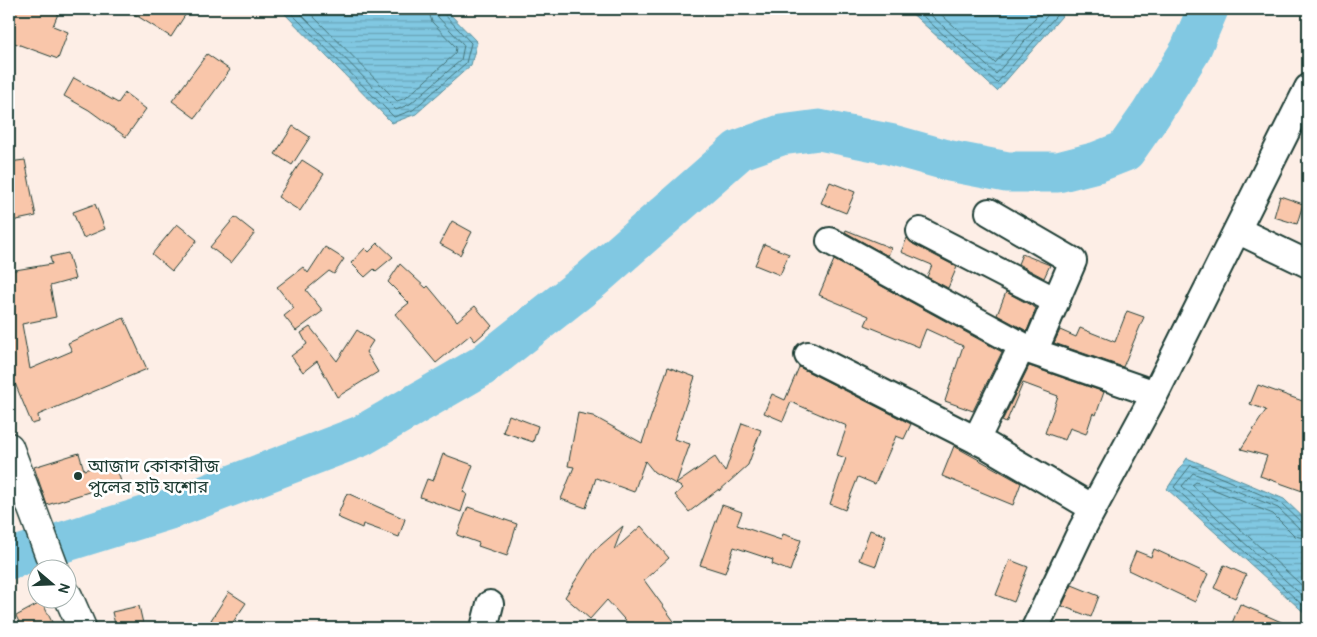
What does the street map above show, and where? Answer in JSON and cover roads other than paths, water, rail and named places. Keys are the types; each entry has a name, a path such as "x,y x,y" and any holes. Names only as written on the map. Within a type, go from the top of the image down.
{"highway":[{"path":"9,447 51,560"},
{"path":"74,610 82,628"}],"street":[{"path":"1035,628 1093,508 1154,394 1308,88"},
{"path":"976,440 1056,301 1073,261 989,212"},
{"path":"1237,230 1308,264"},
{"path":"920,231 1056,301"},
{"path":"830,241 1028,349 1154,394"},
{"path":"808,355 976,440 1093,508"}],"water":[{"path":"280,9 445,9 477,42 471,65 416,114 392,123"},
{"path":"907,9 1068,9 997,91"},
{"path":"1187,458 1284,499 1308,522 1308,616 1167,489"}],"waterway":[{"path":"9,559 173,508 361,436 482,366 591,280 739,150 781,135 819,130 889,144 950,161 1007,172 1058,172 1097,162 1125,151 1151,114 1190,51 1208,9"}],"place":[{"name":"আজাদ কোকারীজ পুলের হাট যশোর","path":"78,476"}]}
